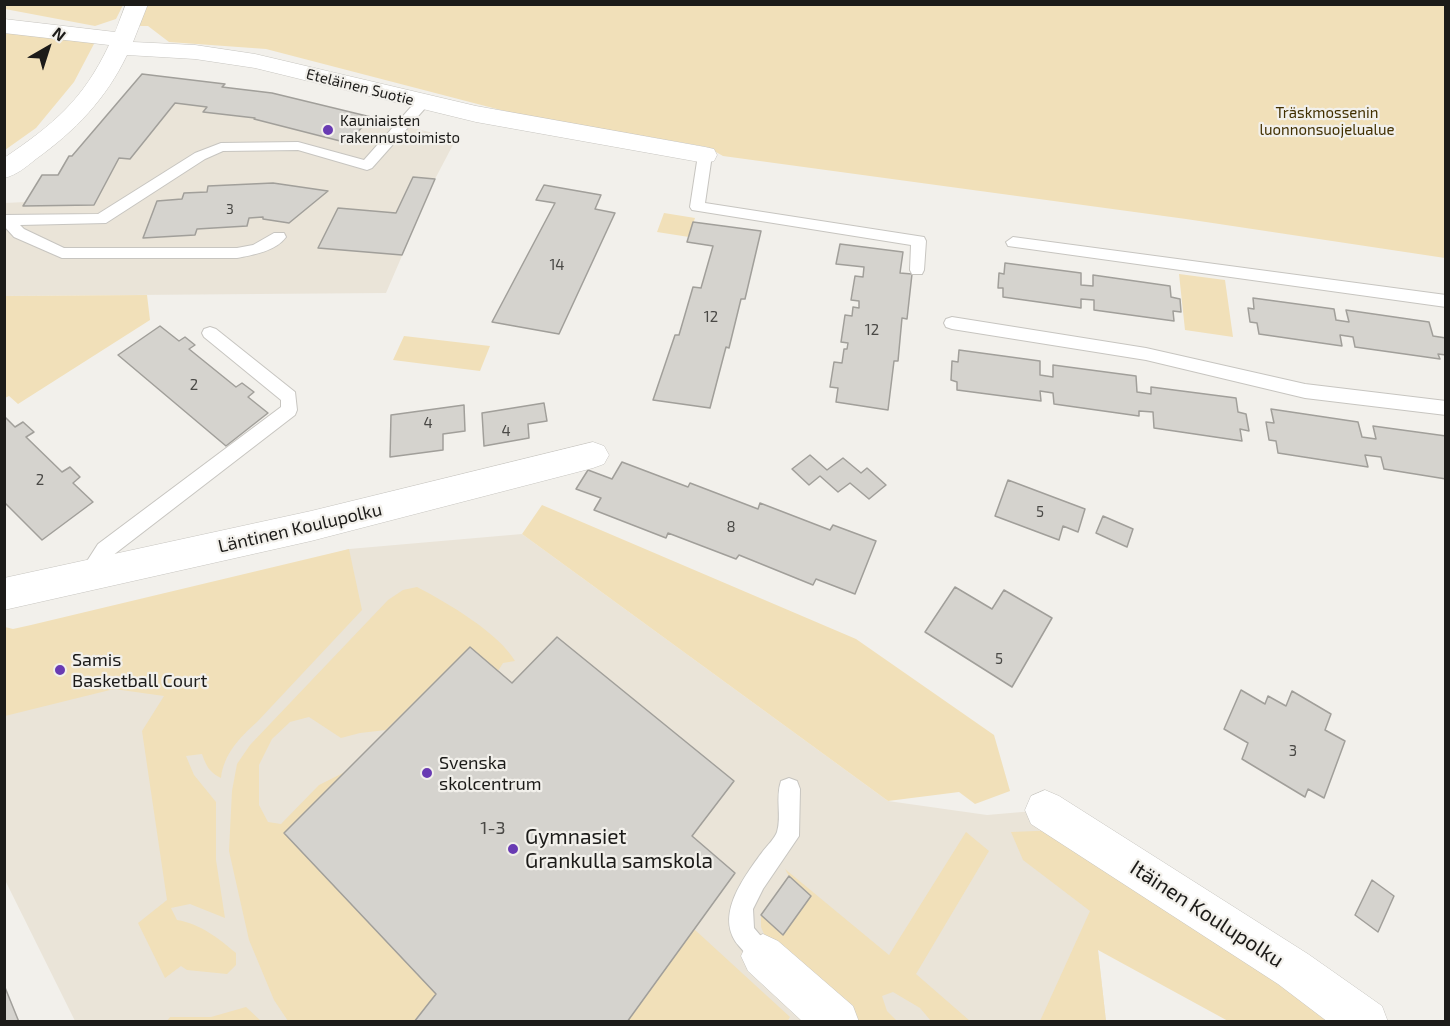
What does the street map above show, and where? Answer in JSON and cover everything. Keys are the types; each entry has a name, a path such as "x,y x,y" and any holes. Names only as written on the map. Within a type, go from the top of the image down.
{"street":[{"path":"4,170 48,139 80,110 103,79 121,44 136,4"},
{"name":"Eteläinen Suotie","path":"4,26 255,61 476,114 705,155"},
{"name":"Läntinen Koulupolku","path":"4,594 322,524 593,455"},
{"name":"Itäinen Koulupolku","path":"1045,810 1293,969 1366,1022"},
{"path":"763,956 837,1022"}],"lane":[{"path":"6,220 101,219 165,177 221,147 298,146 367,165 423,102"},
{"path":"705,155 697,207 919,241 917,270"},
{"path":"6,220 19,233 62,253 237,253 257,249 279,237"},
{"path":"1013,242 1446,301"},
{"path":"952,323 1146,354 1305,391 1446,408"},
{"path":"87,576 105,550 289,410 289,397 210,333"},
{"path":"763,956 743,933 741,908 755,881 788,836 789,789"}],"shaded area":[{"path":"175,103 207,107 203,112 255,118 348,142 371,117 456,139 435,179 386,293 5,296 4,203 26,202 24,206 94,205 119,158 130,159"},
{"name":"Svenska skolcentrum","path":"522,534 888,801 987,815 1045,810 1102,884 1098,950 1106,1021 75,1021 5,880 5,644 349,549"}],"green space":[{"name":"Träskmossenin luonnonsuojelualue","path":"144,4 1445,5 1445,258 1186,219 723,156 707,147 516,114 266,49 169,42 148,26 136,26"},
{"path":"4,5 123,5 116,19 95,26 5,9"},
{"path":"5,33 95,42 74,82 36,128 5,150"},
{"path":"664,213 695,218 689,237 657,232"},
{"path":"1179,274 1225,280 1233,337 1185,330"},
{"path":"147,295 150,320 18,404 9,396 5,398 5,296"},
{"path":"404,336 490,346 480,371 393,360"},
{"path":"542,505 856,639 994,735 1010,791 975,804 959,792 888,801 522,534"},
{"path":"349,549 362,610 238,740 225,761 221,778 209,769 202,754 186,756 194,775 216,802 216,860 225,918 190,904 171,908 177,920 201,928 236,953 236,965 227,974 187,970 181,966 165,978 138,923 167,900 142,731 164,696 114,689 5,716 5,627 13,629 31,625"},
{"path":"417,587 485,629 515,661 503,663 498,671 470,647 386,730 341,738 309,717 290,722 272,739 259,765 259,805 268,822 281,824 319,785 345,772 284,833 436,994 414,1021 288,1021 274,1000 249,940 229,851 232,791 237,764 250,745 388,600 403,590"},
{"path":"1060,830 1350,1021 1228,1021 1098,950 1106,1021 1040,1021 1090,911 1023,860 1011,832"},
{"path":"966,832 989,851 916,974 970,1021 931,1021 920,1008 893,992 882,996 887,1011 897,1021 855,1021 769,946 761,927 761,915 783,935 811,896 789,876 785,869 889,955"},
{"path":"694,929 790,1017 787,1022 627,1022"},
{"path":"246,1007 261,1021 167,1021 170,1017 211,1017"}],"building":[{"name":"Kauniaisten rakennustoimisto","path":"142,74 225,84 222,87 272,93 371,117 348,143 255,118 203,112 207,107 175,103 130,159 119,158 94,205 23,206 42,175 58,175 69,156 72,156"},
{"path":"413,177 435,179 402,255 318,248 338,208 396,213"},
{"path":"273,183 328,191 289,223 263,219 263,217 249,218 247,226 197,229 195,235 143,238 157,201 182,199 184,193 207,192 208,186"},
{"path":"544,185 601,195 595,209 615,213 559,334 492,322 555,203 536,200"},
{"path":"693,222 761,231 745,299 741,299 729,348 726,347 710,408 653,400 675,335 679,335 693,287 701,288 713,246 687,242"},
{"path":"840,244 903,252 900,273 912,274 907,319 902,318 898,361 894,361 888,410 836,402 838,388 830,387 834,362 842,363 844,349 847,349 848,343 841,342 845,315 852,316 853,307 859,308 859,301 851,300 855,276 863,277 864,267 836,264"},
{"path":"1005,263 1081,273 1081,285 1093,286 1093,275 1170,286 1171,297 1180,299 1181,312 1173,311 1174,321 1094,310 1094,300 1081,299 1081,308 1003,297 1003,288 998,288 999,273 1004,274"},
{"path":"1253,298 1334,309 1336,320 1349,322 1346,310 1429,322 1433,336 1446,338 1446,355 1438,354 1440,359 1355,347 1353,337 1340,335 1342,346 1259,334 1257,323 1250,322 1248,308 1254,309"},
{"path":"160,326 179,341 185,337 195,345 189,349 236,387 242,383 254,392 248,397 268,413 226,446 118,355"},
{"path":"959,350 1040,361 1040,375 1053,377 1053,365 1136,376 1137,392 1151,394 1151,387 1236,398 1238,412 1246,414 1249,431 1240,429 1242,441 1154,428 1153,412 1139,411 1139,416 1054,404 1053,393 1040,391 1041,401 957,390 957,382 951,380 952,361 958,362"},
{"path":"544,403 547,421 528,424 529,438 484,446 482,413"},
{"path":"464,405 465,431 443,434 443,450 390,457 391,415"},
{"path":"1271,409 1358,422 1362,437 1376,439 1373,426 1446,436 1446,479 1384,469 1381,457 1365,455 1368,467 1278,453 1276,441 1269,440 1266,422 1274,423"},
{"path":"4,416 15,427 23,422 34,432 26,437 62,472 70,467 80,477 73,483 93,502 42,540 4,502"},
{"path":"810,455 827,470 843,458 861,473 867,468 886,485 869,499 850,483 838,492 820,476 809,485 792,469"},
{"path":"622,462 688,487 690,483 758,509 760,503 830,530 833,525 876,541 855,594 816,579 813,585 739,555 736,559 668,533 666,538 594,510 601,498 576,489 588,470 612,479"},
{"path":"1008,480 1085,509 1078,532 1063,526 1059,540 995,516"},
{"path":"1103,516 1133,529 1127,547 1096,533"},
{"path":"955,587 992,609 1004,590 1052,618 1012,687 925,632"},
{"path":"557,637 734,781 692,836 735,873 627,1022 414,1022 436,994 284,833 470,647 512,683"},
{"path":"1241,690 1265,704 1268,696 1286,706 1292,691 1331,714 1325,730 1345,741 1324,798 1308,789 1305,797 1242,759 1248,743 1224,729"},
{"path":"789,876 811,896 783,935 761,915"},
{"path":"1372,880 1394,896 1378,932 1355,915"},
{"path":"4,985 19,1022 4,1022"}],"place":[{"name":"Kauniaisten rakennustoimisto","path":"328,130"},
{"name":"Samis Basketball Court","path":"60,670"},
{"name":"Svenska skolcentrum","path":"427,773"},
{"name":"Gymnasiet Grankulla samskola","path":"513,849"}]}
